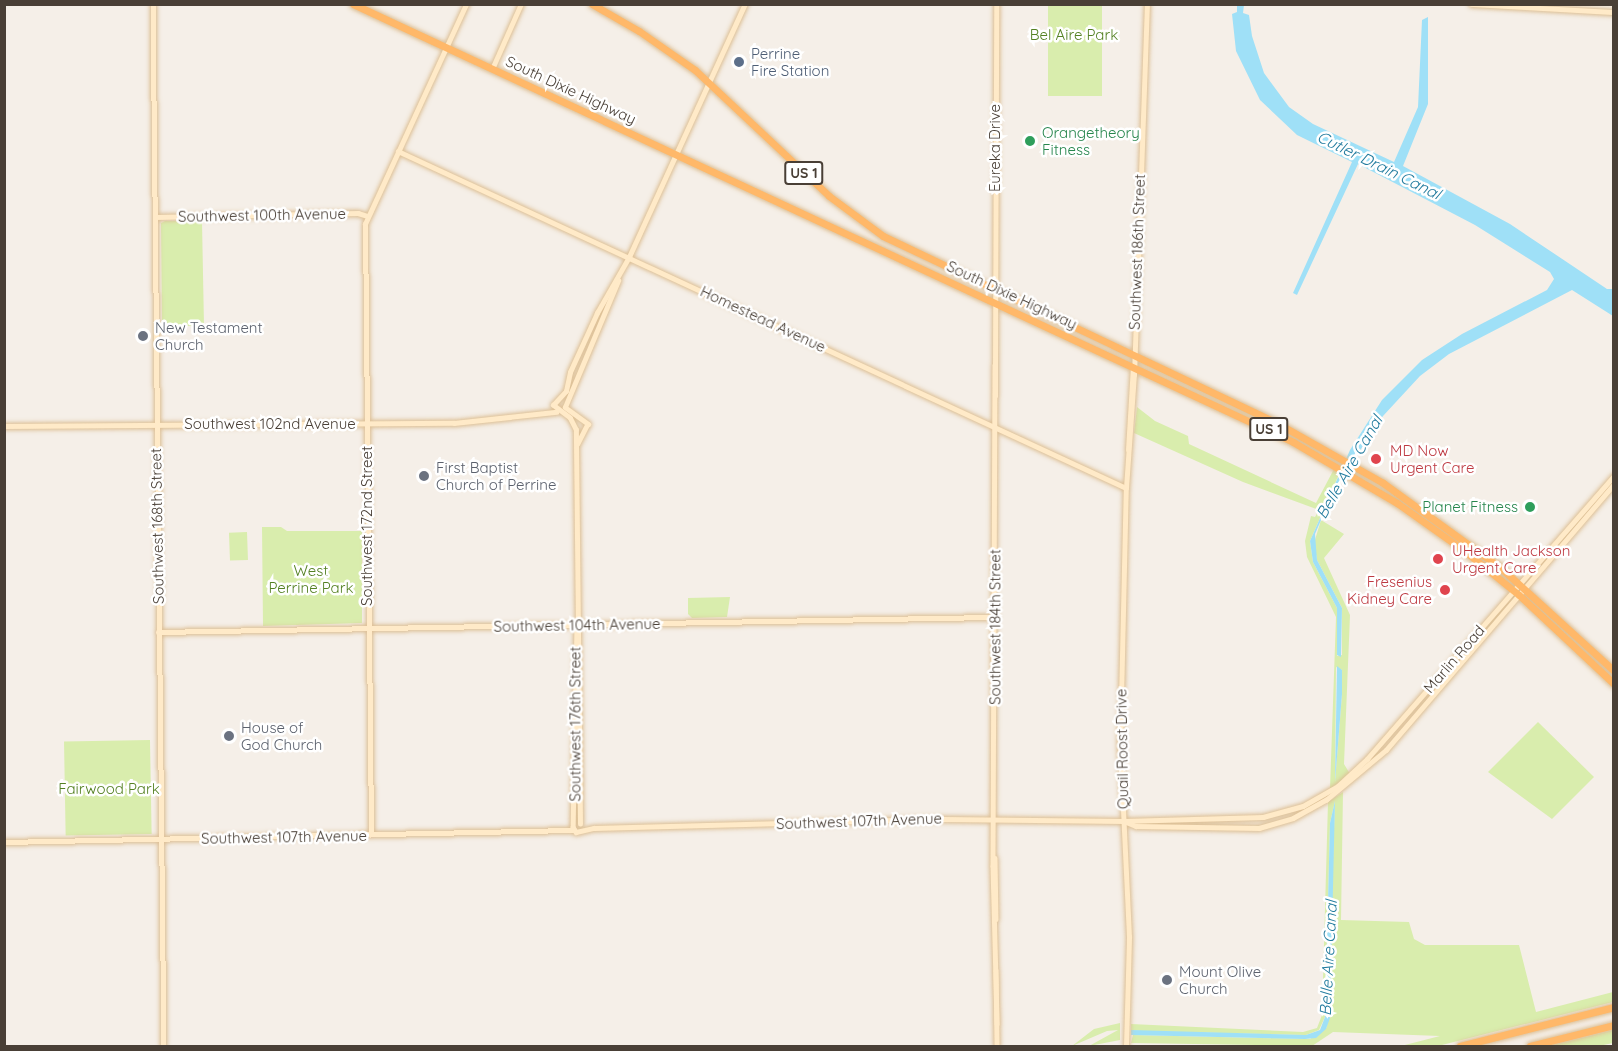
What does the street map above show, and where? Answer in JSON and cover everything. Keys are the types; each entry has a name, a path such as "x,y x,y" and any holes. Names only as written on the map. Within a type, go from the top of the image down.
{"highway":[{"name":"South Dixie Highway","path":"353,4 1207,400 1340,467 1428,524 1517,593 1613,681"},
{"name":"South Dixie Highway","path":"596,6 650,38 709,83 829,196 909,251 1224,397 1353,465 1433,516 1522,586 1614,670"},
{"path":"905,260 909,251"},
{"path":"1049,327 1053,319"},
{"path":"1197,396 1213,392"},
{"path":"1207,400 1224,397"},
{"path":"1428,524 1433,516"},
{"path":"1460,1047 1614,1007"},
{"path":"1530,1047 1614,1025"}],"street":[{"name":"Southwest 168th Street","path":"153,4 160,840 164,1047"},
{"path":"368,216 464,4"},
{"path":"492,69 521,4"},
{"path":"558,412 565,406 610,308 620,276 745,4"},
{"name":"Eureka Drive","path":"996,4 996,292"},
{"name":"Southwest 186th Street","path":"1133,356 1147,4"},
{"path":"1471,4 1614,12"},
{"name":"Homestead Avenue","path":"398,151 1126,488"},
{"name":"Southwest 100th Avenue","path":"154,217 358,213 368,216"},
{"name":"Southwest 172nd Street","path":"368,216 366,423 371,835"},
{"path":"553,405 558,412 575,424 579,431 588,427 560,399 604,299 620,276"},
{"name":"Southwest 184th Street","path":"996,292 997,1047"},
{"name":"Quail Roost Drive","path":"1126,1047 1129,937 1120,744 1126,488 1133,356"},
{"name":"Southwest 102nd Avenue","path":"534,416 560,399"},
{"name":"Southwest 102nd Avenue","path":"4,426 454,423 558,412"},
{"path":"575,424 581,419"},
{"name":"Southwest 176th Street","path":"578,827 577,447 579,431"},
{"name":"Marlin Road","path":"1275,824 1305,813 1352,782 1386,750 1485,636 1522,586 1614,476"},
{"name":"Marlin Road","path":"1522,586 1614,484"},
{"name":"Marlin Road","path":"1274,815 1312,802 1348,778 1483,625 1517,593"},
{"name":"Southwest 104th Avenue","path":"158,632 995,617"},
{"path":"1483,625 1485,636"},
{"path":"1448,665 1455,670"},
{"path":"1438,677 1444,683"},
{"path":"1274,815 1275,824"},
{"name":"Southwest 107th Avenue","path":"4,842 371,835 578,827 995,818 1124,821 1177,818 1246,819 1274,815"},
{"path":"1177,818 1177,827"},
{"name":"Southwest 107th Avenue","path":"1124,821 1136,826 1242,829 1275,824"}],"green space":[{"name":"Bel Aire Park","path":"1048,5 1102,5 1102,96 1048,96"},
{"path":"165,221 202,221 204,326 162,326 161,223"},
{"path":"1137,407 1155,421 1188,436 1189,444 1316,503 1334,469 1340,472 1310,541 1313,562 1337,608 1337,656 1342,655 1342,608 1317,560 1314,543 1321,520 1344,534 1324,558 1350,615 1344,764 1350,774 1330,789 1336,617 1307,557 1305,541 1311,516 1315,517 1319,510 1243,482 1134,433","holes":["1336,667 1342,670 1342,694 1335,782"]},
{"name":"West Perrine Park","path":"262,527 281,527 287,531 362,531 362,623 263,626"},
{"path":"247,532 248,560 230,561 229,533"},
{"path":"730,597 727,617 692,618 688,614 688,598"},
{"path":"1538,722 1594,777 1552,819 1488,772"},
{"name":"Fairwood Park","path":"150,740 152,834 66,835 64,742"},
{"path":"1343,792 1341,920 1409,922 1414,939 1425,945 1519,945 1536,1012 1613,992 1613,1002 1438,1046 1401,1046 1440,1036 1333,1032 1312,1046 1131,1043 1133,1035 1310,1039 1327,1027 1335,801 1330,823 1325,1017 1319,1030 1306,1035 1140,1031 1131,1030 1131,1024 1303,1032 1317,1028 1322,1015 1328,802"},
{"path":"1120,1023 1120,1040 1089,1046 1118,1030 1107,1031 1072,1046 1094,1029"},
{"path":"1613,1030 1613,1043 1599,1046 1549,1046"}],"water":[{"path":"1237,5 1244,5 1243,13 1249,15 1252,36 1264,73 1289,107 1313,124 1394,162 1418,107 1422,20 1428,17 1428,104 1403,166 1510,224 1607,289 1613,289 1613,316 1572,290 1449,354 1420,376 1383,416 1335,488 1315,534 1317,560 1342,608 1341,657 1337,655 1337,608 1313,562 1310,541 1350,450 1382,400 1422,360 1462,334 1547,290 1554,279 1550,272 1475,225 1358,164 1297,295 1293,293 1352,162 1297,135 1260,100 1236,51 1232,14 1237,12"},
{"path":"1337,666 1342,670 1342,694 1335,782"},
{"name":"Belle Aire Canal","path":"1335,801 1330,1018 1326,1029 1316,1038 1305,1039 1131,1035 1131,1030 1306,1035 1320,1030 1325,1017 1330,823"}],"place":[{"name":"Perrine Fire Station","path":"739,62"},
{"name":"Orangetheory Fitness","path":"1030,141"},
{"name":"New Testament Church","path":"143,336"},
{"name":"MD Now Urgent Care","path":"1376,459"},
{"name":"First Baptist Church of Perrine","path":"424,476"},
{"name":"Planet Fitness","path":"1530,507"},
{"name":"UHealth Jackson Urgent Care","path":"1438,559"},
{"name":"Fresenius Kidney Care","path":"1445,590"},
{"name":"House of God Church","path":"229,736"},
{"name":"Mount Olive Church","path":"1167,980"}],"water label":[{"name":"Cutler Drain Canal","path":"1379,165"}]}
